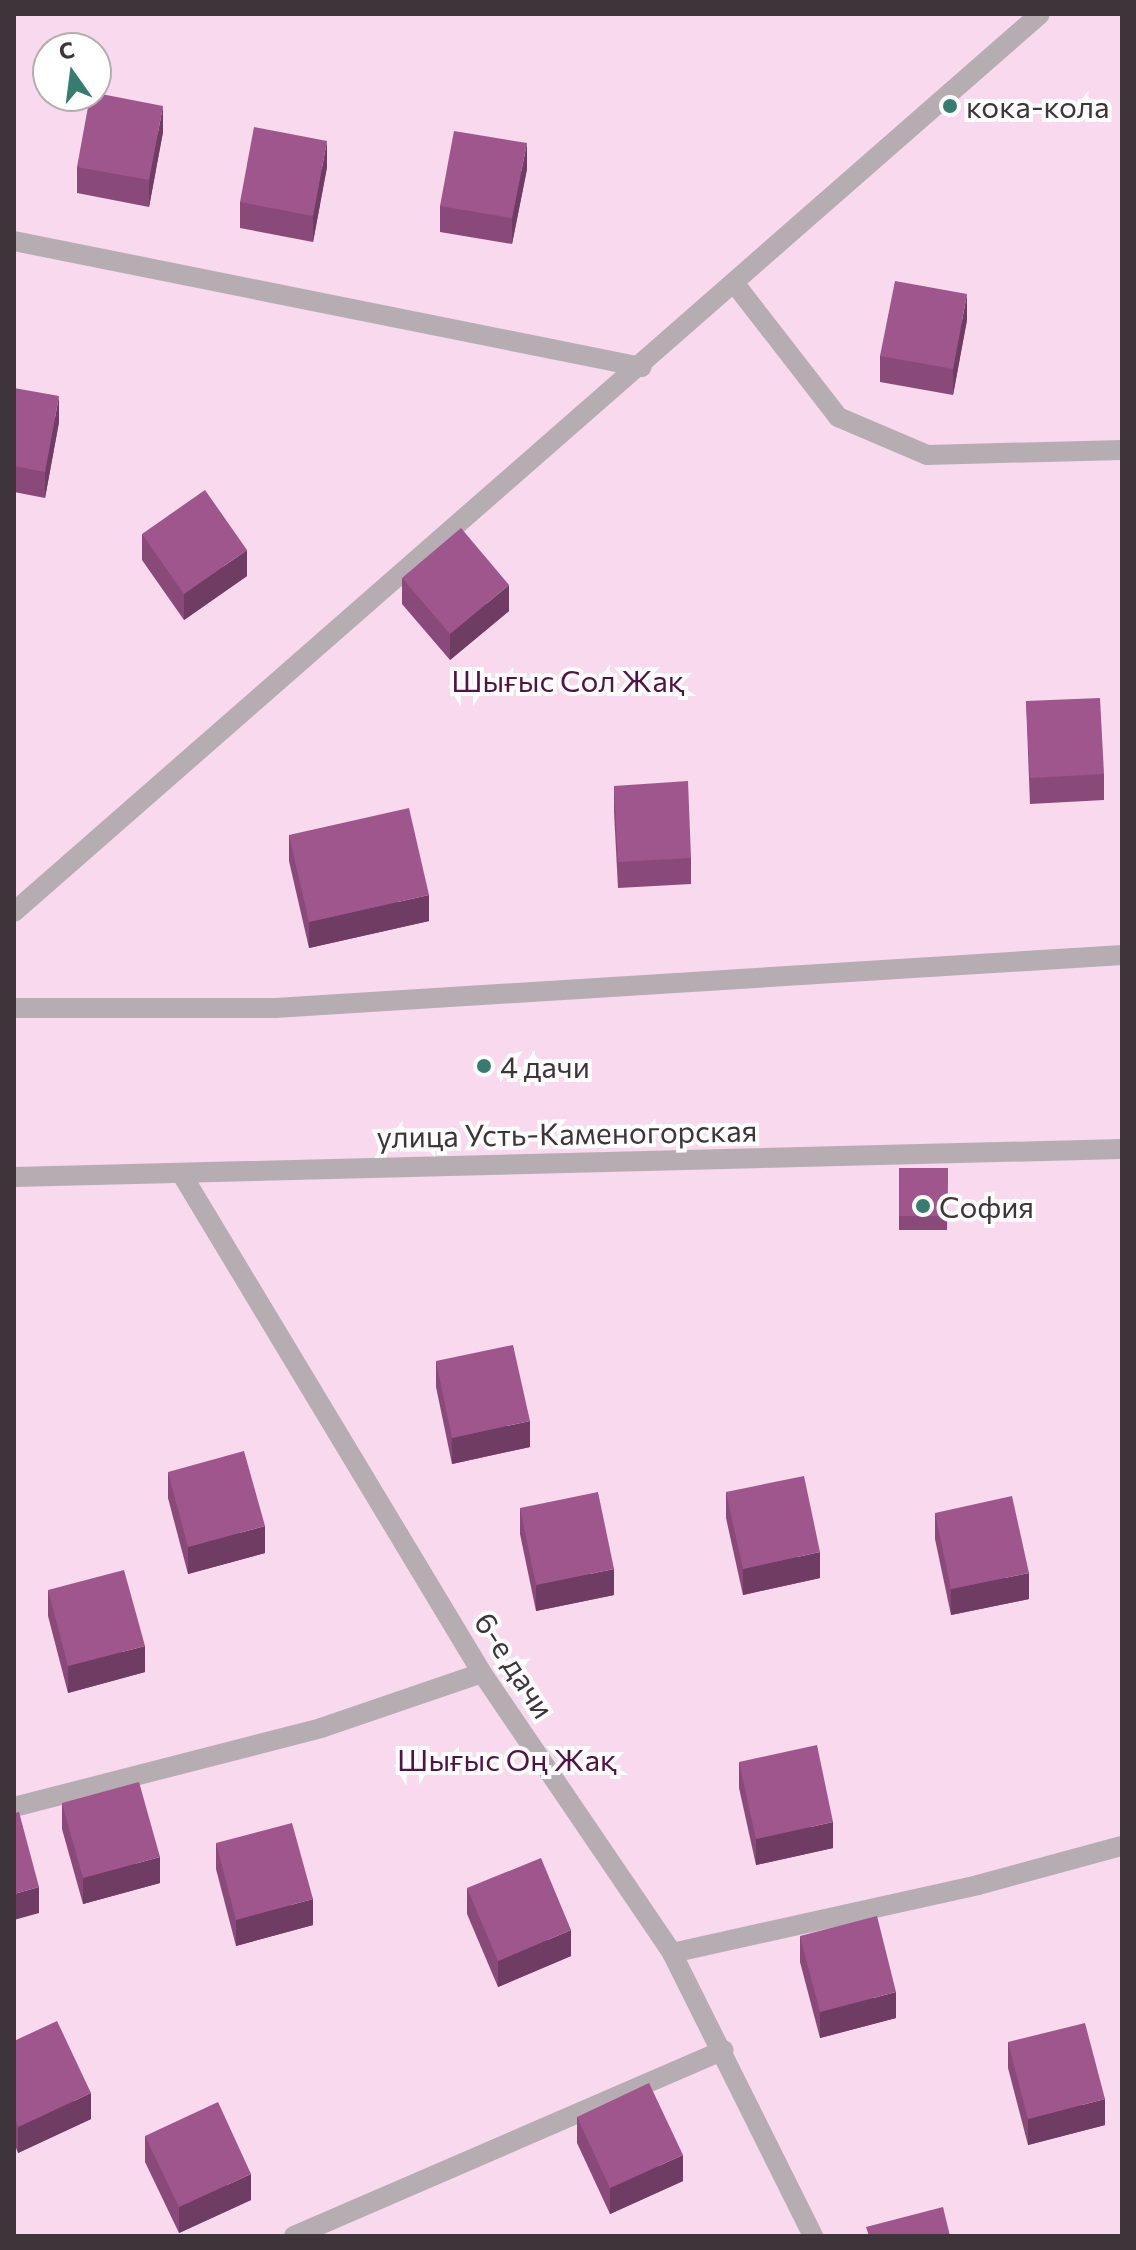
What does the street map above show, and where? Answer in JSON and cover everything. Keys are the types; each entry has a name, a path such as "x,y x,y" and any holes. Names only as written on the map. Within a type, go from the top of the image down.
{"street":[{"path":"14,912 641,367 1040,14"},
{"path":"14,241 641,367"},
{"path":"735,284 838,417 927,455 1122,450"},
{"path":"14,1008 275,1008 1122,955"},
{"name":"улица Усть-Каменогорская","path":"14,1177 1122,1149"},
{"name":"6-е дачи","path":"181,1173 482,1673 672,1953 813,2236"},
{"path":"14,1807 321,1728 482,1673"},
{"path":"672,1953 978,1885 1122,1846"},
{"path":"294,2236 723,2050"}],"green space":[{"path":"14,14 1122,14 1122,2236 14,2236"}],"building":[{"path":"112,96 163,106 149,180 77,167 87,112 112,112"},
{"path":"254,127 327,141 313,216 240,202"},
{"path":"454,131 527,143 512,218 440,206"},
{"path":"895,281 967,294 953,369 880,356"},
{"path":"14,388 59,396 45,472 14,466"},
{"path":"205,490 247,550 184,594 142,534"},
{"path":"461,528 509,585 450,634 402,578"},
{"path":"1100,698 1104,774 1030,778 1026,701"},
{"path":"688,781 691,858 618,862 614,786"},
{"path":"409,808 429,895 309,922 289,835"},
{"name":"София","path":"899,1168 948,1168 947,1216 899,1216"},
{"path":"513,1345 530,1421 452,1438 436,1361"},
{"path":"244,1451 265,1526 188,1547 168,1472"},
{"path":"804,1476 820,1552 743,1569 726,1492"},
{"path":"598,1492 614,1569 536,1585 520,1508"},
{"path":"1012,1496 1029,1573 951,1589 935,1513"},
{"path":"124,1570 145,1646 68,1666 48,1590"},
{"path":"817,1745 833,1822 756,1839 739,1762"},
{"path":"139,1782 160,1857 83,1878 62,1803"},
{"path":"19,1812 39,1887 14,1894 14,1813"},
{"path":"292,1823 313,1899 236,1920 216,1843"},
{"path":"541,1858 571,1930 498,1961 467,1888"},
{"path":"877,1916 896,1992 820,2012 800,1936"},
{"path":"57,2021 91,2093 18,2127 14,2117 14,2041"},
{"path":"1085,2023 1105,2099 1028,2119 1008,2042"},
{"path":"649,2083 683,2155 610,2188 577,2117"},
{"path":"218,2102 251,2174 179,2207 145,2136"},
{"path":"943,2207 950,2236 869,2236 866,2227"}],"place":[{"name":"кока-кола","path":"950,106"},
{"name":"4 дачи","path":"484,1066"},
{"name":"София","path":"923,1206"}],"park label":[{"name":"Шығыс Сол Жақ","path":"568,680"},
{"name":"Шығыс Оң Жақ","path":"507,1759"}]}
